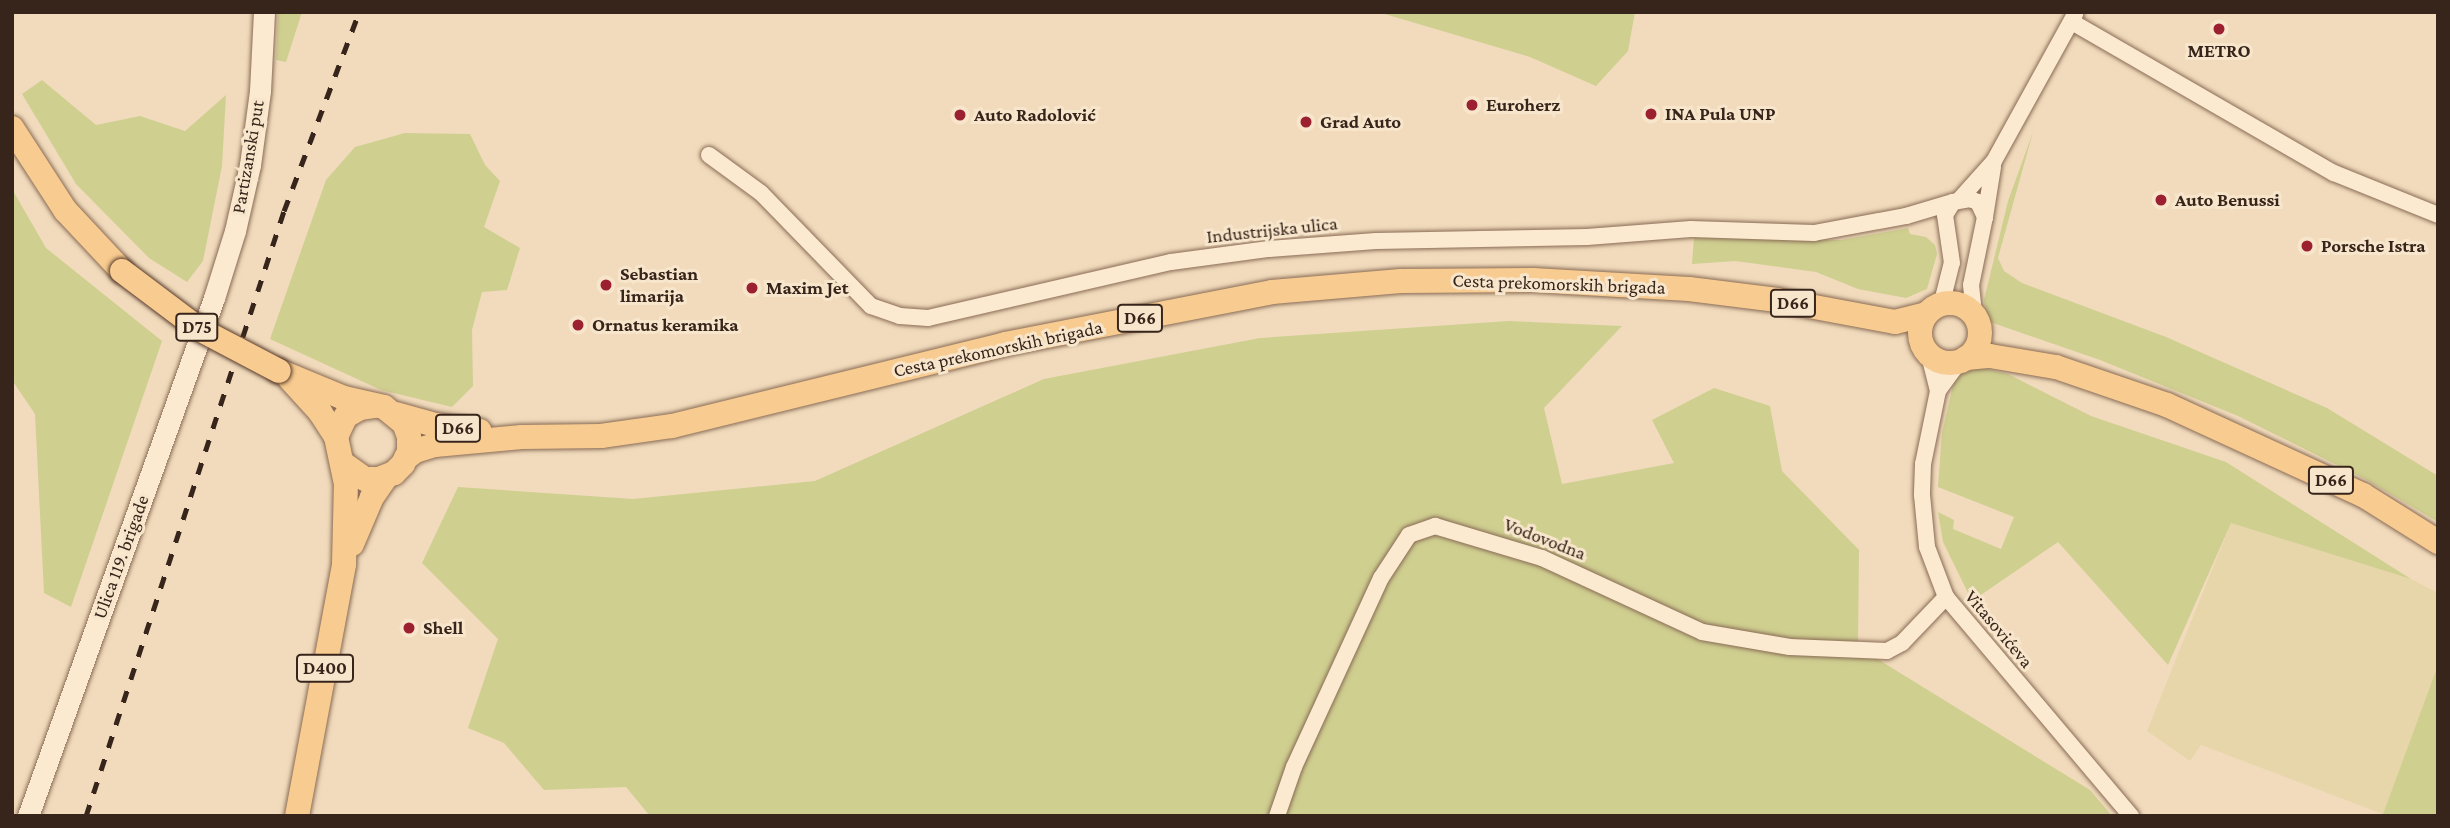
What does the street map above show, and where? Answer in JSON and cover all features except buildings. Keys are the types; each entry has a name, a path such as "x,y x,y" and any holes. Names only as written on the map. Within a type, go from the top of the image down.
{"main road":[{"name":"Partizanski put","path":"214,298 240,210 250,164 260,92 264,12"},
{"name":"D75","path":"12,128 65,210 122,271 199,329 283,373 344,398 385,410"},
{"name":"Cesta prekomorskih brigada","path":"406,458 415,451 435,445 522,437 601,436 672,426 1005,344 1272,292 1375,283 1533,279 1689,289 1777,300 1895,322 1932,310"},
{"name":"Ulica 119. brigade","path":"28,816 214,298"},
{"name":"D66","path":"1932,310 1957,304 1989,334 2025,349 2056,367"},
{"path":"1926,350 1920,330 1932,310"},
{"path":"1963,360 1978,343 1976,319"},
{"name":"D66","path":"1895,322 1943,363 1990,356 2056,367 2127,390 2220,427 2363,495 2438,542"},
{"name":"D75","path":"283,373 320,412 336,437"},
{"path":"385,410 360,408 346,416 336,437 342,463 365,479 386,477"},
{"name":"D66","path":"385,410 409,437 406,458 398,469 386,477"},
{"name":"Cesta prekomorskih brigada","path":"385,410 435,425 522,437"},
{"name":"D400","path":"297,816 344,564 347,500 342,463"},
{"name":"D400","path":"344,564 372,496 386,477"}],"street":[{"path":"1932,310 1943,298 1952,263 1945,215 1994,161 2074,17 2333,173 2438,215"},
{"name":"Industrijska ulica","path":"709,155 761,193 871,306 900,316 928,318 1171,262 1269,249 1376,241 1587,237 1691,229 1814,233 1906,216 1956,201"},
{"path":"1976,319 1971,285 1994,161"},
{"path":"1956,201 1978,202 1985,217"},
{"name":"Industrijska ulica","path":"1906,216 1922,216 1945,226"},
{"name":"Vitasovićeva","path":"1926,350 1938,391"},
{"name":"Vitasovićeva","path":"1963,360 1938,391 1927,433 1922,495 1927,547 1946,597 2131,816"},
{"name":"Vodovodna","path":"1278,816 1294,767 1381,578 1409,535 1435,526 1542,558 1702,632 1790,647 1886,651 1902,643 1946,597"}],"shaded area":[{"path":"2231,523 2411,579 2438,593 2438,665 2383,814 2201,745 2190,761 2147,731"}],"green space":[{"path":"278,12 302,12 286,62 276,60"},
{"path":"1378,12 1635,12 1628,51 1596,86 1530,57"},
{"path":"42,80 96,125 140,116 185,131 226,95 222,166 203,261 187,282 149,258 76,184 22,94"},
{"path":"2033,132 1998,258 2004,271 2022,283 2166,337 2327,408 2438,476 2438,522 2365,479 2238,416 2100,360 1993,323 1986,315 1984,300 2008,201"},
{"path":"405,133 470,134 485,165 500,181 484,227 520,248 507,290 482,292 472,330 473,386 452,407 381,390 270,339 326,180 355,147"},
{"path":"12,189 46,248 162,341 71,607 44,593 35,414 12,380"},
{"path":"1908,228 1910,234 1926,237 1935,245 1937,254 1927,289 1906,298 1858,289 1816,272 1735,261 1692,264 1694,237 1841,240"},
{"path":"1509,321 1622,326 1544,408 1562,484 1674,463 1652,420 1714,388 1770,406 1782,471 1859,550 1858,647 2090,790 2112,816 650,816 626,787 544,790 504,743 468,728 498,639 422,563 458,487 633,499 815,481 1044,379 1260,338"},
{"path":"1979,367 2008,374 2091,416 2226,462 2411,579 2231,523 2168,665 2058,542 1972,601 1943,542 1938,512 1954,520 1953,529 2001,549 2014,517 1938,487 1942,433 1954,381 1965,371"},
{"path":"2438,665 2438,816 2388,816 2383,814"}],"railway":[{"path":"86,816 284,211 359,12"}],"place":[{"name":"METRO","path":"2219,29"},
{"name":"Euroherz","path":"1472,105"},
{"name":"INA Pula UNP","path":"1651,114"},
{"name":"Auto Radolović","path":"960,115"},
{"name":"Grad Auto","path":"1306,122"},
{"name":"Auto Benussi","path":"2161,200"},
{"name":"Porsche Istra","path":"2307,246"},
{"name":"Sebastian limarija","path":"606,285"},
{"name":"Maxim Jet","path":"752,288"},
{"name":"Ornatus keramika","path":"578,325"},
{"name":"Shell","path":"409,628"}]}
